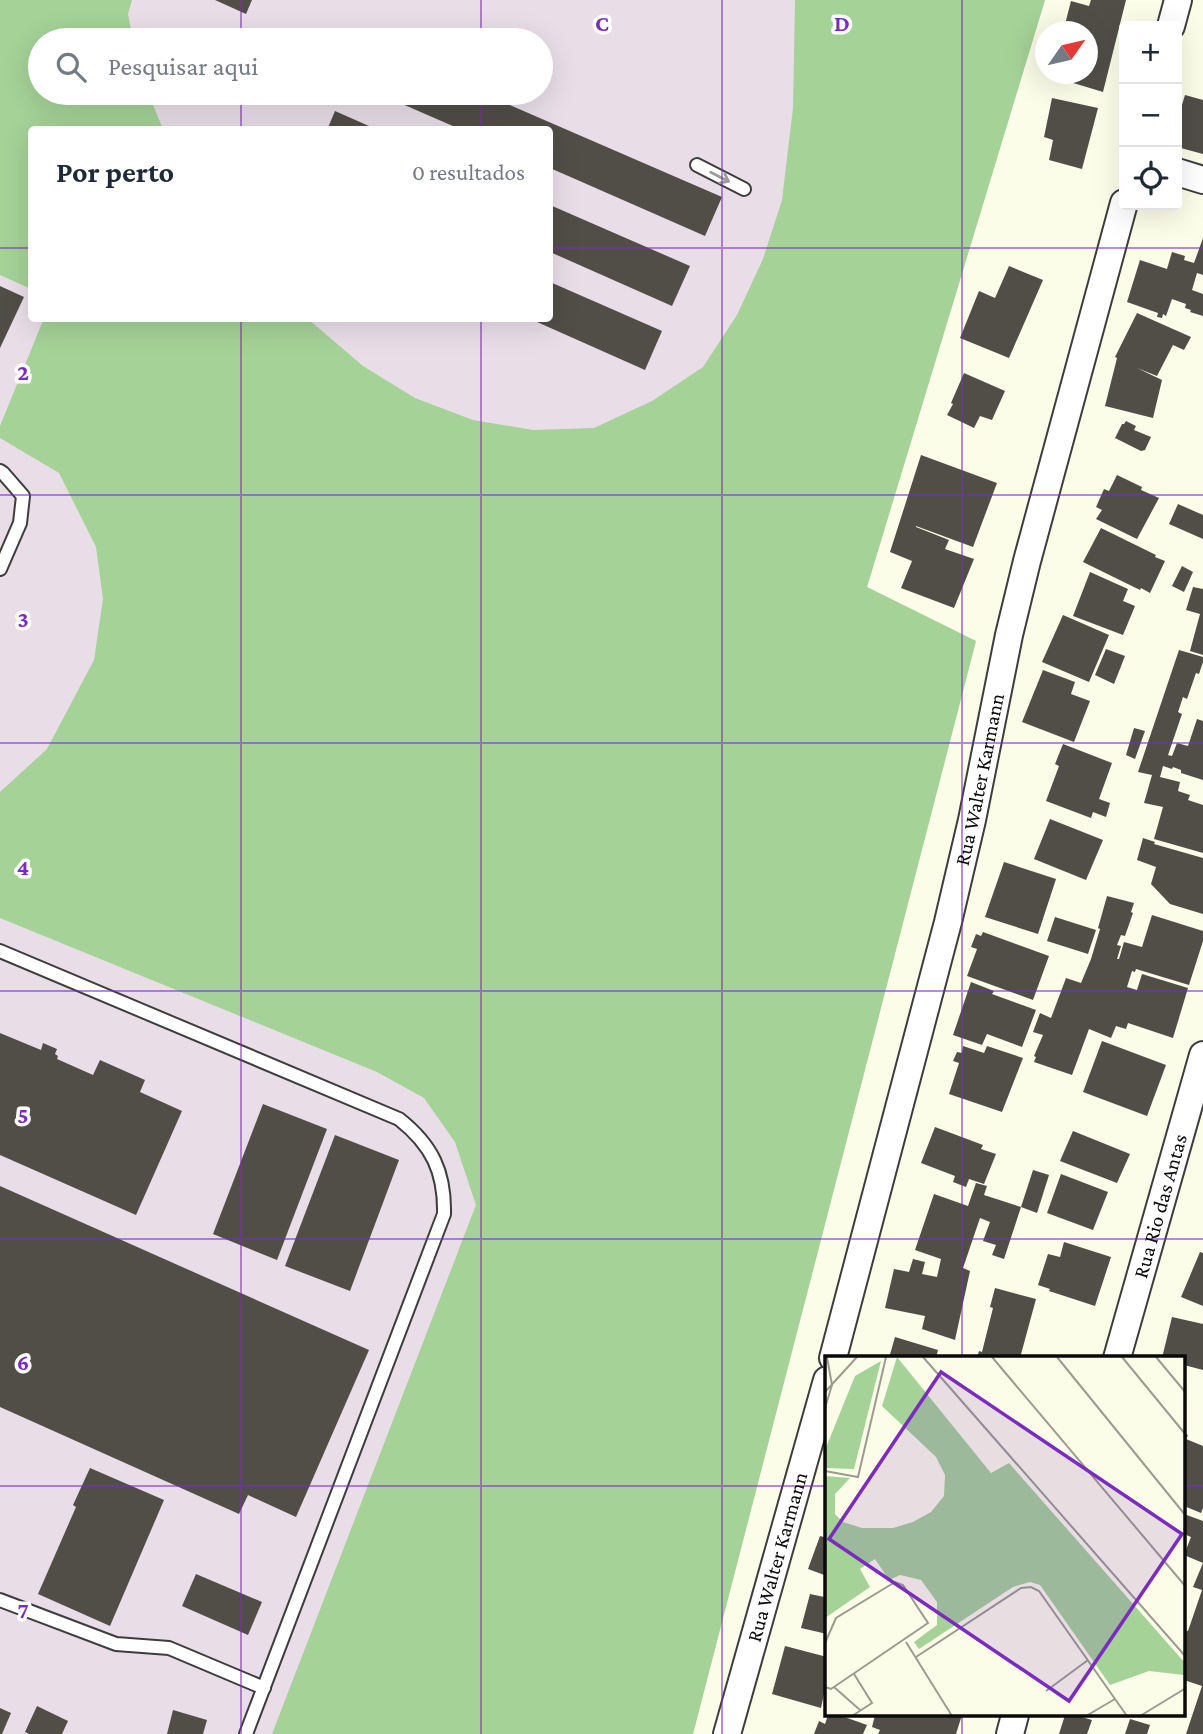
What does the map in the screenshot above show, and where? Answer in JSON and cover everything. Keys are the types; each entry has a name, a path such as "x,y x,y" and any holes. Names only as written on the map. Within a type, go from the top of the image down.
{"street":[{"path":"1172,21 1178,0"},
{"path":"1182,174 1203,180"},
{"name":"Rua Walter Karmann","path":"834,1356 951,909 1027,561 1122,210"},
{"name":"Rua Rio das Antas","path":"1118,1356 1203,1055"},
{"name":"Rua Walter Karmann","path":"727,1734 825,1387"},
{"path":"1010,1734 1015,1716"}],"lane":[{"path":"697,164 744,189"},
{"path":"0,471 23,496 20,523 0,569"},
{"path":"0,951 399,1119 428,1147 442,1181 444,1214 246,1734"},
{"path":"0,1600 117,1644 169,1648 264,1688"}],"shaded area":[{"path":"0,0 1045,0 1039,21 1035,21 1035,33 867,587 976,641 693,1734 0,1734"}],"green space":[{"path":"0,0 132,0 128,14 131,28 28,28 28,105 153,105 162,126 28,126 28,288 0,275"},
{"path":"795,0 1045,0 1039,21 1035,21 1035,33 867,587 976,641 693,1734 272,1734 476,1205 455,1142 424,1098 377,1072 0,918 0,792 47,749 94,660 103,599 96,547 59,473 0,438 0,426 42,322 312,322 363,366 415,398 473,420 533,430 594,428 652,401 703,367 737,315 763,259 782,200 793,108"}],"building":[{"path":"215,0 252,0 246,14"},
{"path":"1091,0 1126,0 1103,92 1077,84 1098,84 1098,21 1066,21 1071,1 1089,6"},
{"path":"1185,95 1203,100 1203,154 1182,148 1182,105"},
{"path":"1052,98 1098,108 1082,169 1049,160 1053,140 1044,137"},
{"path":"405,105 510,105 722,197 705,236 553,169 553,126 453,126"},
{"path":"335,111 369,126 329,126"},
{"path":"553,206 690,266 672,306 553,253"},
{"path":"1203,238 1203,275 1197,273 1192,290 1203,294 1203,316 1190,312 1191,310 1185,308 1186,304 1172,299 1166,316 1163,314 1162,318 1157,317 1158,313 1127,302 1140,260 1167,269 1172,252 1185,256 1184,260 1194,263"},
{"path":"1009,266 1043,280 1009,358 960,338 979,291 995,298"},
{"path":"553,283 662,331 645,370 537,322 553,322"},
{"path":"0,286 24,297 0,348"},
{"path":"1137,313 1191,337 1184,350 1173,345 1157,376 1137,368 1162,380 1153,418 1105,406 1117,358 1115,357"},
{"path":"964,373 1005,391 992,420 980,416 974,428 947,415"},
{"path":"1126,421 1136,426 1134,430 1151,437 1145,450 1141,451 1115,438"},
{"path":"921,455 997,483 973,547 916,526 949,540 945,549 974,559 954,608 901,588 912,561 890,552"},
{"path":"1117,475 1159,498 1137,539 1096,519 1102,510 1096,507 1104,489 1109,491"},
{"path":"1178,504 1203,515 1203,539 1169,524"},
{"path":"1101,528 1165,561 1150,593 1083,562"},
{"path":"1182,566 1193,572 1184,592 1172,586"},
{"path":"1090,572 1128,589 1123,601 1135,606 1123,635 1073,616"},
{"path":"1193,587 1203,589 1203,655 1190,651 1200,614 1186,610"},
{"path":"1063,615 1109,635 1089,682 1042,662"},
{"path":"1106,649 1125,656 1114,684 1095,675"},
{"path":"1179,650 1203,657 1203,662 1187,699 1183,697 1178,712 1182,714 1168,755 1172,756 1177,743 1188,746 1197,719 1203,721 1203,780 1181,773 1181,770 1173,767 1163,766 1160,777 1180,782 1178,791 1190,795 1188,800 1203,805 1203,853 1154,839 1163,807 1144,803 1152,775 1138,772"},
{"path":"1043,670 1075,682 1071,694 1090,701 1074,742 1022,722"},
{"path":"1134,728 1145,731 1135,759 1126,755"},
{"path":"1063,744 1112,763 1099,799 1110,803 1106,817 1093,812 1091,818 1046,801 1059,766 1055,764"},
{"path":"1050,819 1103,840 1086,880 1034,859"},
{"path":"1143,838 1155,842 1154,844 1203,858 1203,914 1170,904 1151,884 1156,867 1137,860"},
{"path":"1004,862 1056,879 1038,934 985,917"},
{"path":"1107,896 1134,903 1125,936 1121,935 1117,945 1121,946 1117,959 1124,942 1142,947 1152,915 1203,931 1203,941 1189,985 1136,969 1135,972 1132,971 1127,987 1137,990 1142,974 1188,988 1173,1038 1128,1023 1126,1029 1116,1026 1111,1038 1089,1029 1072,1075 1034,1062 1043,1035 1033,1032 1040,1013 1051,1018 1066,978 1081,983 1100,929 1098,928"},
{"path":"1055,917 1096,930 1088,954 1047,941"},
{"path":"983,932 1049,956 1033,1000 967,976 977,949 971,947 976,934 981,936"},
{"path":"971,982 994,991 992,994 1036,1010 1022,1047 987,1034 982,1045 953,1035"},
{"path":"0,1033 41,1050 43,1043 57,1049 57,1059 93,1075 100,1060 145,1080 140,1092 182,1111 136,1215 0,1155"},
{"path":"1102,1041 1166,1065 1147,1116 1083,1092"},
{"path":"963,1046 984,1053 987,1046 1023,1058 1002,1112 949,1094 959,1063 953,1061 957,1052 962,1053"},
{"path":"263,1104 327,1129 277,1260 213,1234"},
{"path":"935,1127 983,1145 981,1149 996,1154 984,1184 969,1179 966,1187 953,1182 955,1176 921,1163"},
{"path":"1073,1131 1130,1154 1117,1183 1060,1161"},
{"path":"335,1135 399,1160 350,1291 285,1266"},
{"path":"1033,1170 1049,1175 1037,1213 1021,1207"},
{"path":"1061,1174 1108,1192 1093,1230 1047,1213"},
{"path":"976,1183 987,1186 984,1195 1021,1207 1004,1259 992,1255 996,1245 983,1241 990,1222 980,1218 963,1268 970,1271 955,1340 922,1329 925,1316 885,1308 894,1269 909,1272 913,1259 925,1262 922,1274 937,1277 941,1259 915,1250 934,1194 968,1206"},
{"path":"0,1186 369,1350 296,1517 248,1495 239,1514 0,1407"},
{"path":"1064,1242 1111,1257 1095,1306 1038,1285 1048,1254 1060,1257"},
{"path":"1200,1252 1203,1253 1203,1306 1181,1297"},
{"path":"995,1288 1036,1299 1021,1356 978,1356 979,1351 982,1352 993,1308 990,1307"},
{"path":"1172,1317 1203,1324 1203,1370 1186,1366 1186,1356 1162,1356"},
{"path":"895,1337 938,1350 936,1356 890,1356"},
{"path":"1186,1439 1203,1446 1201,1513 1186,1507"},
{"path":"90,1468 164,1500 110,1626 38,1594"},
{"path":"1186,1515 1203,1521 1203,1563 1186,1556 1191,1537 1186,1535"},
{"path":"820,1536 825,1537 825,1575 808,1569"},
{"path":"1203,1563 1203,1734 1186,1734 1202,1686 1186,1681 1186,1630 1202,1590 1193,1587"},
{"path":"196,1574 262,1602 248,1635 182,1606"},
{"path":"810,1594 824,1597 825,1594 825,1634 801,1628"},
{"path":"785,1646 825,1656 825,1689 821,1708 772,1694"},
{"path":"37,1706 68,1721 62,1734 25,1732"},
{"path":"0,1708 11,1713 2,1734 0,1734"},
{"path":"173,1710 207,1720 203,1734 167,1734"},
{"path":"828,1716 842,1716 867,1725 863,1734 814,1734 819,1721 825,1724"},
{"path":"875,1716 962,1716 956,1734 878,1734 880,1730 872,1727"},
{"path":"1065,1716 1092,1720 1087,1734 1059,1734"},
{"path":"1130,1719 1150,1725 1147,1734 1125,1734"}]}
